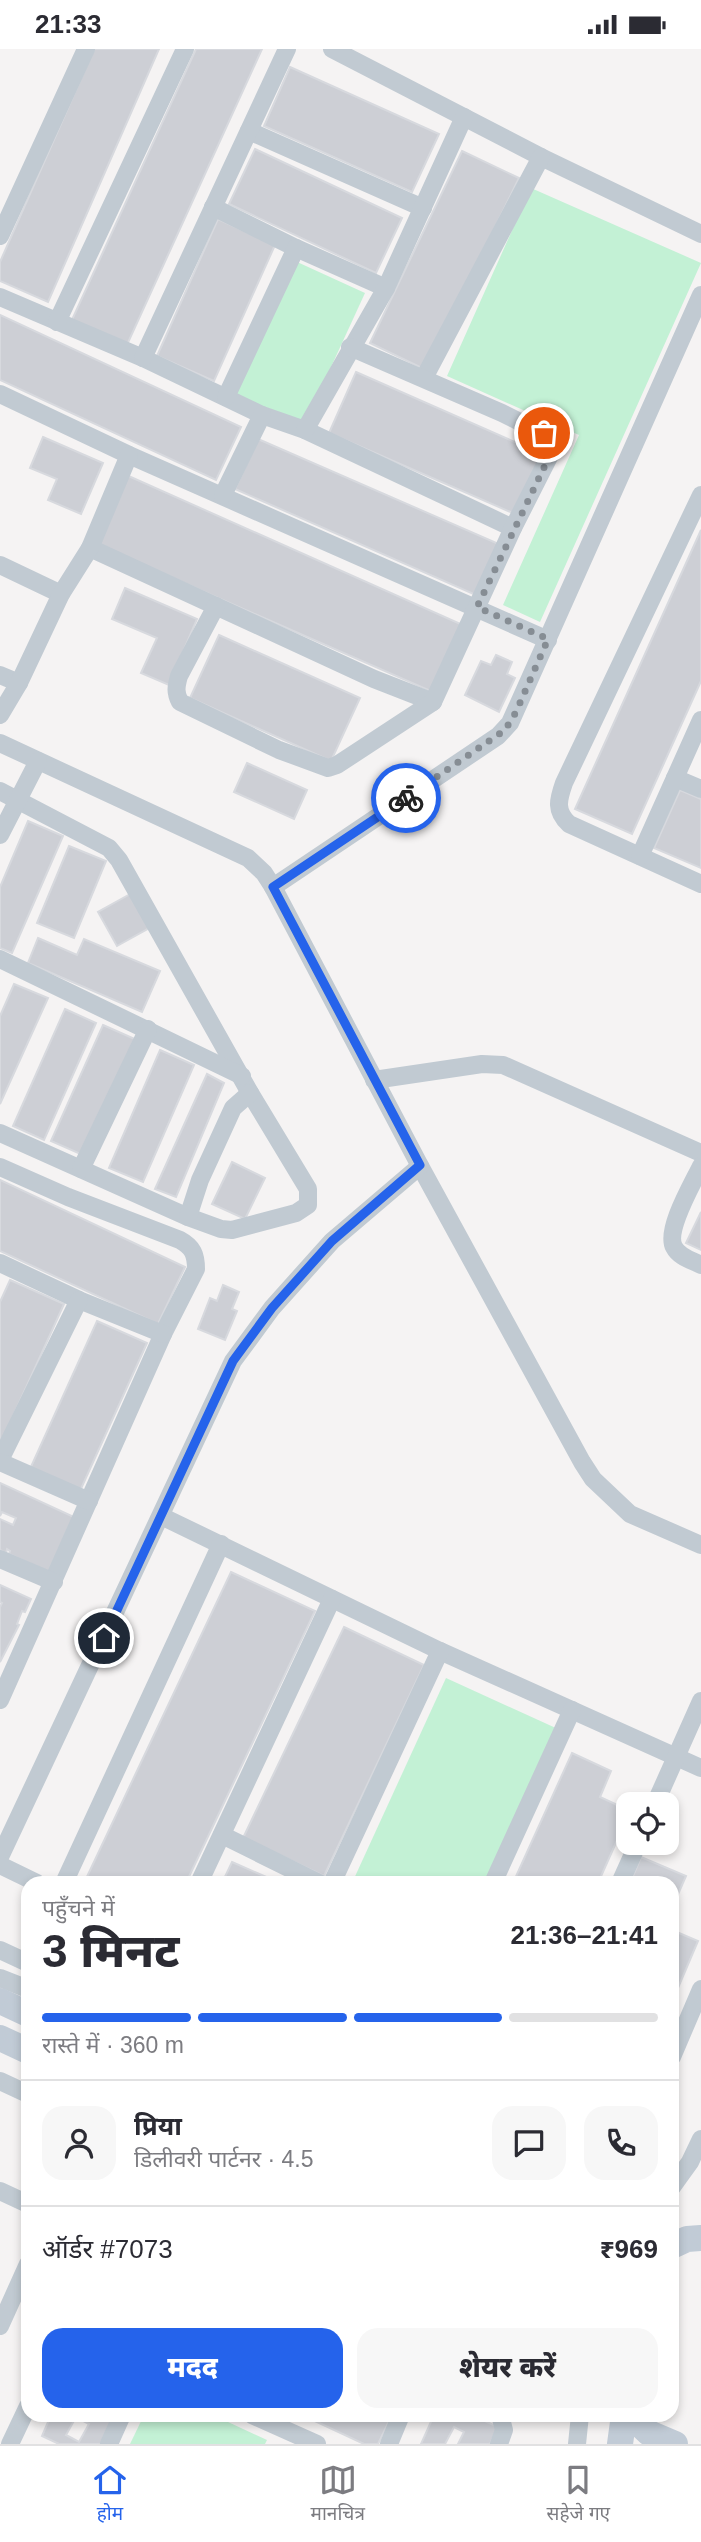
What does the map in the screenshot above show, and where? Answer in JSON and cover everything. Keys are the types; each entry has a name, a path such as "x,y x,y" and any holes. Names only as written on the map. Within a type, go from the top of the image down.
{"street":[{"path":"0,236 86,49"},
{"path":"57,322 185,49"},
{"path":"143,358 286,49"},
{"path":"332,49 541,157 701,234"},
{"path":"305,430 386,288 464,117"},
{"path":"249,131 424,208"},
{"path":"424,378 541,157"},
{"path":"213,207 386,288"},
{"path":"226,397 296,248"},
{"path":"273,887 498,736 510,723 701,295"},
{"path":"0,297 143,358 261,415 305,430 513,528"},
{"path":"216,606 179,676 176,695 180,702 279,750 328,768 433,702 513,528 550,455 551,440 544,433 502,413 350,347"},
{"path":"0,394 129,455 548,639"},
{"path":"223,495 261,415"},
{"path":"0,715 19,683 61,594 90,548 129,455"},
{"path":"701,495 559,798 558,808 569,824 701,884"},
{"path":"90,548 374,679 433,702"},
{"path":"0,565 61,594"},
{"path":"0,674 19,683"},
{"path":"640,856 701,720"},
{"path":"0,743 257,864 273,887 374,1080 593,1479 631,1514 701,1545"},
{"path":"0,835 38,761"},
{"path":"675,778 701,789"},
{"path":"0,791 109,848 119,860 250,1093 308,1189 308,1205 296,1213 232,1230 221,1229 188,1217 0,1133"},
{"path":"0,959 242,1076"},
{"path":"82,1169 148,1029"},
{"path":"374,1080 482,1064 503,1065 701,1153"},
{"path":"188,1217 200,1180 233,1108 250,1093"},
{"path":"0,1857 233,1361 272,1308 332,1241 420,1165"},
{"path":"701,1166 673,1227 671,1239 674,1248 681,1255 701,1265"},
{"path":"0,1167 189,1245 196,1259 196,1269 163,1334 0,1700"},
{"path":"1,1266 163,1334"},
{"path":"79,1300 0,1461 89,1501"},
{"path":"161,1516 440,1651 701,1768"},
{"path":"67,1876 220,1544"},
{"path":"0,1559 54,1582"},
{"path":"202,1876 332,1599"},
{"path":"335,1876 440,1651"},
{"path":"660,1792 701,1701"},
{"path":"496,1876 572,1710"},
{"path":"222,1836 305,1876"},
{"path":"623,1876 633,1855"},
{"path":"0,1865 23,1876"},
{"path":"0,1950 21,1960"},
{"path":"0,1978 21,1986"},
{"path":"679,2041 701,1989"},
{"path":"0,2001 21,2011"},
{"path":"0,2038 21,2048"},
{"path":"0,2081 21,2091"},
{"path":"679,2177 701,2139"},
{"path":"1,2196 21,2202"},
{"path":"687,2241 701,2215"},
{"path":"0,2326 21,2280"},
{"path":"10,2444 21,2421"},
{"path":"109,2444 119,2422"},
{"path":"261,2422 280,2437 317,2444"},
{"path":"389,2444 398,2422"},
{"path":"499,2444 504,2430 502,2422"},
{"path":"577,2444 579,2422"},
{"path":"620,2444 623,2422"},
{"path":"637,2422 649,2433 675,2444"}],"green space":[{"path":"531,188 701,263 540,622 503,605 579,435 447,376"},
{"path":"295,261 365,293 303,428 233,396"},
{"path":"446,1678 558,1729 490,1876 355,1876"},
{"path":"141,2422 228,2422 267,2440 265,2444 130,2444"}],"building":[{"path":"94,49 159,49 48,302 0,281 0,262"},
{"path":"196,49 262,49 126,347 71,322"},
{"path":"290,67 439,134 412,192 264,126"},
{"path":"255,149 402,218 376,273 229,204"},
{"path":"462,151 519,178 426,370 370,343"},
{"path":"218,219 275,245 214,381 157,356"},
{"path":"0,315 241,427 216,480 0,380"},
{"path":"356,372 542,454 515,514 329,433"},
{"path":"43,437 103,463 81,514 48,500 57,479 30,468"},
{"path":"258,439 501,545 478,596 235,489"},
{"path":"124,474 465,626 435,693 95,544"},
{"path":"701,530 701,681 632,834 575,809"},
{"path":"125,588 197,619 169,685 141,673 157,638 112,619"},
{"path":"219,635 360,698 331,761 190,698"},
{"path":"496,655 512,662 507,674 515,678 499,712 465,695 481,661 491,665"},
{"path":"247,763 307,790 294,819 234,792"},
{"path":"680,790 701,799 701,868 654,848"},
{"path":"28,821 63,836 12,953 0,948 0,887"},
{"path":"69,846 106,861 74,938 37,923"},
{"path":"132,893 151,927 117,946 98,912"},
{"path":"38,938 77,955 84,939 160,971 142,1012 28,963"},
{"path":"14,984 48,998 0,1104 0,1016"},
{"path":"65,1009 96,1023 44,1140 13,1126"},
{"path":"103,1025 137,1040 85,1156 51,1141"},
{"path":"160,1050 194,1065 143,1182 109,1168"},
{"path":"207,1074 224,1083 176,1197 155,1189"},
{"path":"232,1162 265,1178 245,1219 212,1204"},
{"path":"0,1180 185,1267 158,1324 0,1251"},
{"path":"701,1212 701,1250 686,1243"},
{"path":"10,1280 64,1304 0,1445 0,1302"},
{"path":"223,1285 239,1292 232,1309 237,1311 225,1340 198,1329 210,1298 217,1301"},
{"path":"97,1321 147,1343 80,1491 30,1469"},
{"path":"0,1483 76,1518 50,1573 9,1554 7,1549 6,1553 0,1550 0,1519 13,1525 16,1518 2,1512 0,1516"},
{"path":"231,1572 315,1611 189,1876 87,1876"},
{"path":"0,1585 31,1599 25,1612 22,1611 17,1624 19,1625 0,1662 2,1603"},
{"path":"344,1627 424,1665 324,1876 243,1838"},
{"path":"572,1753 611,1771 600,1797 616,1804 616,1843 601,1876 516,1876"},
{"path":"641,1857 686,1876 679,1892 679,1876 633,1876"},
{"path":"232,1862 264,1876 225,1876"},
{"path":"679,1933 698,1941 679,1986"},
{"path":"48,2422 73,2422 66,2435 79,2442 89,2424 85,2422 115,2422 105,2444 59,2444 42,2436"},
{"path":"317,2422 389,2422 378,2444 364,2444"},
{"path":"431,2422 487,2422 498,2427 490,2444 458,2444 464,2432 454,2427 445,2444 421,2444"}],"way so far":[{"path":"406,798 505,730 516,712 548,639 477,607 550,455 551,440 544,433"}],"route":[{"path":"104,1638 233,1361 272,1308 332,1241 420,1165 273,887 406,798"}]}
